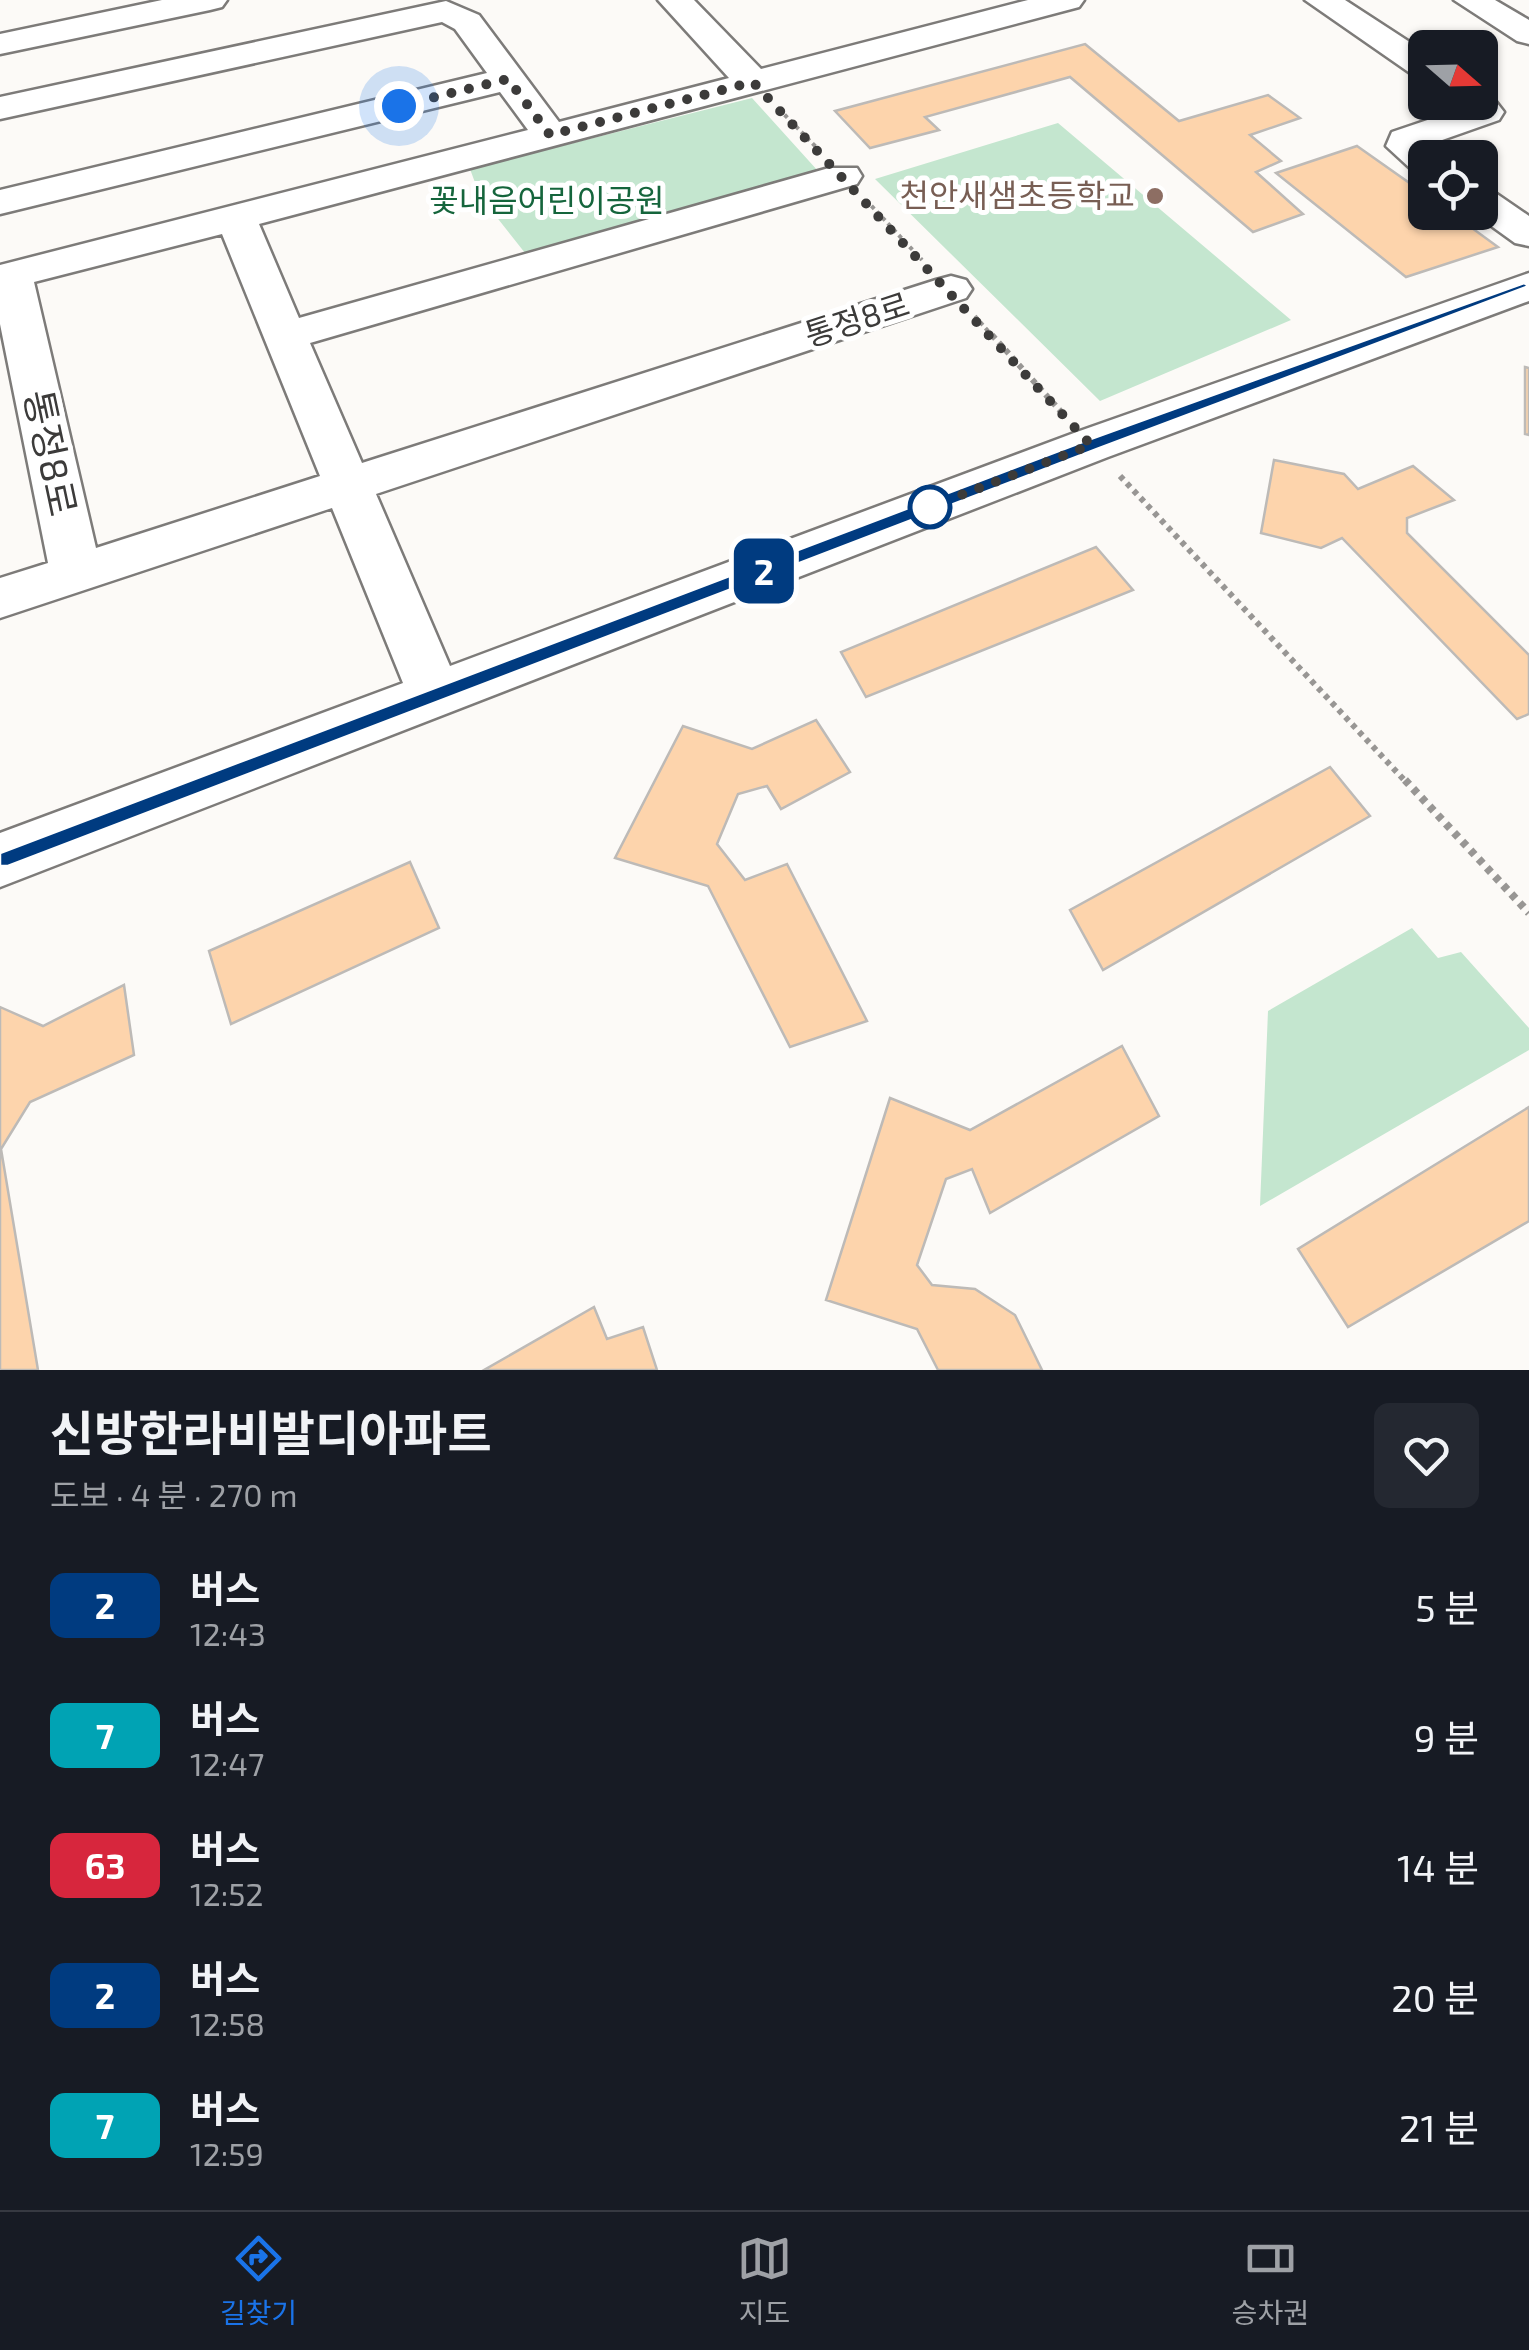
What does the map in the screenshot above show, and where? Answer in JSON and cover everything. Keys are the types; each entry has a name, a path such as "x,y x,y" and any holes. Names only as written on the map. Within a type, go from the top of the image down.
{"street":[{"path":"0,44 210,0"},
{"path":"675,0 753,82"},
{"name":"통정8로","path":"76,572 5,277 753,82 929,22 1067,0"},
{"path":"1322,0 1408,57"},
{"path":"1471,0 1529,34"},
{"path":"0,108 431,11 446,11 466,22 550,135"},
{"path":"0,202 508,79"},
{"path":"1408,148 1405,140 1463,120"},
{"path":"285,336 842,176"},
{"path":"1498,212 1529,234"},
{"path":"236,218 436,696"},
{"path":"0,860 1091,445 1529,286"},
{"name":"통정8로","path":"0,598 951,290"}],"path":[{"name":"통정8로","path":"753,82 951,290"},
{"path":"951,290 1529,912"}],"green space":[{"name":"꽃내음어린이공원","path":"752,98 818,171 529,258 480,196 470,169"},
{"path":"1058,123 1291,320 1100,401 875,179"},
{"path":"1412,928 1438,958 1461,952 1529,1028 1529,1050 1260,1206 1268,1011"}],"building":[{"path":"1085,44 1179,121 1268,95 1300,118 1250,135 1281,161 1256,172 1303,214 1253,232 1070,77 925,117 939,130 870,148 835,111"},
{"path":"1357,146 1408,182 1408,230 1475,230 1498,247 1406,277 1276,173"},
{"path":"1525,367 1529,368 1529,435 1525,434"},
{"path":"1274,460 1344,474 1358,489 1413,466 1454,500 1407,518 1407,533 1529,655 1529,714 1517,719 1342,538 1321,548 1261,533"},
{"path":"1096,547 1133,590 866,697 841,652"},
{"path":"816,720 850,772 781,809 767,786 738,794 717,844 745,880 787,864 867,1021 790,1047 708,886 615,858 683,726 752,749"},
{"path":"1330,767 1370,816 1103,970 1070,910"},
{"path":"410,862 439,928 231,1024 209,951"},
{"path":"124,985 134,1055 30,1102 1,1149 38,1370 0,1370 0,1007 43,1026"},
{"path":"1122,1046 1159,1116 990,1213 972,1169 946,1179 917,1265 932,1285 975,1289 1015,1315 1042,1370 938,1370 917,1329 826,1300 890,1098 970,1130"},
{"path":"1529,1107 1529,1221 1348,1327 1298,1249"},
{"path":"594,1307 607,1339 643,1327 657,1370 484,1370"}],"bus line":[{"name":"2","path":"0,860 1091,445 1529,286"}],"place":[{"name":"천안새샘초등학교","path":"1155,196"}],"route":[{"path":"399,106 508,79 550,135 753,82 951,290 1091,445 930,507"}]}
